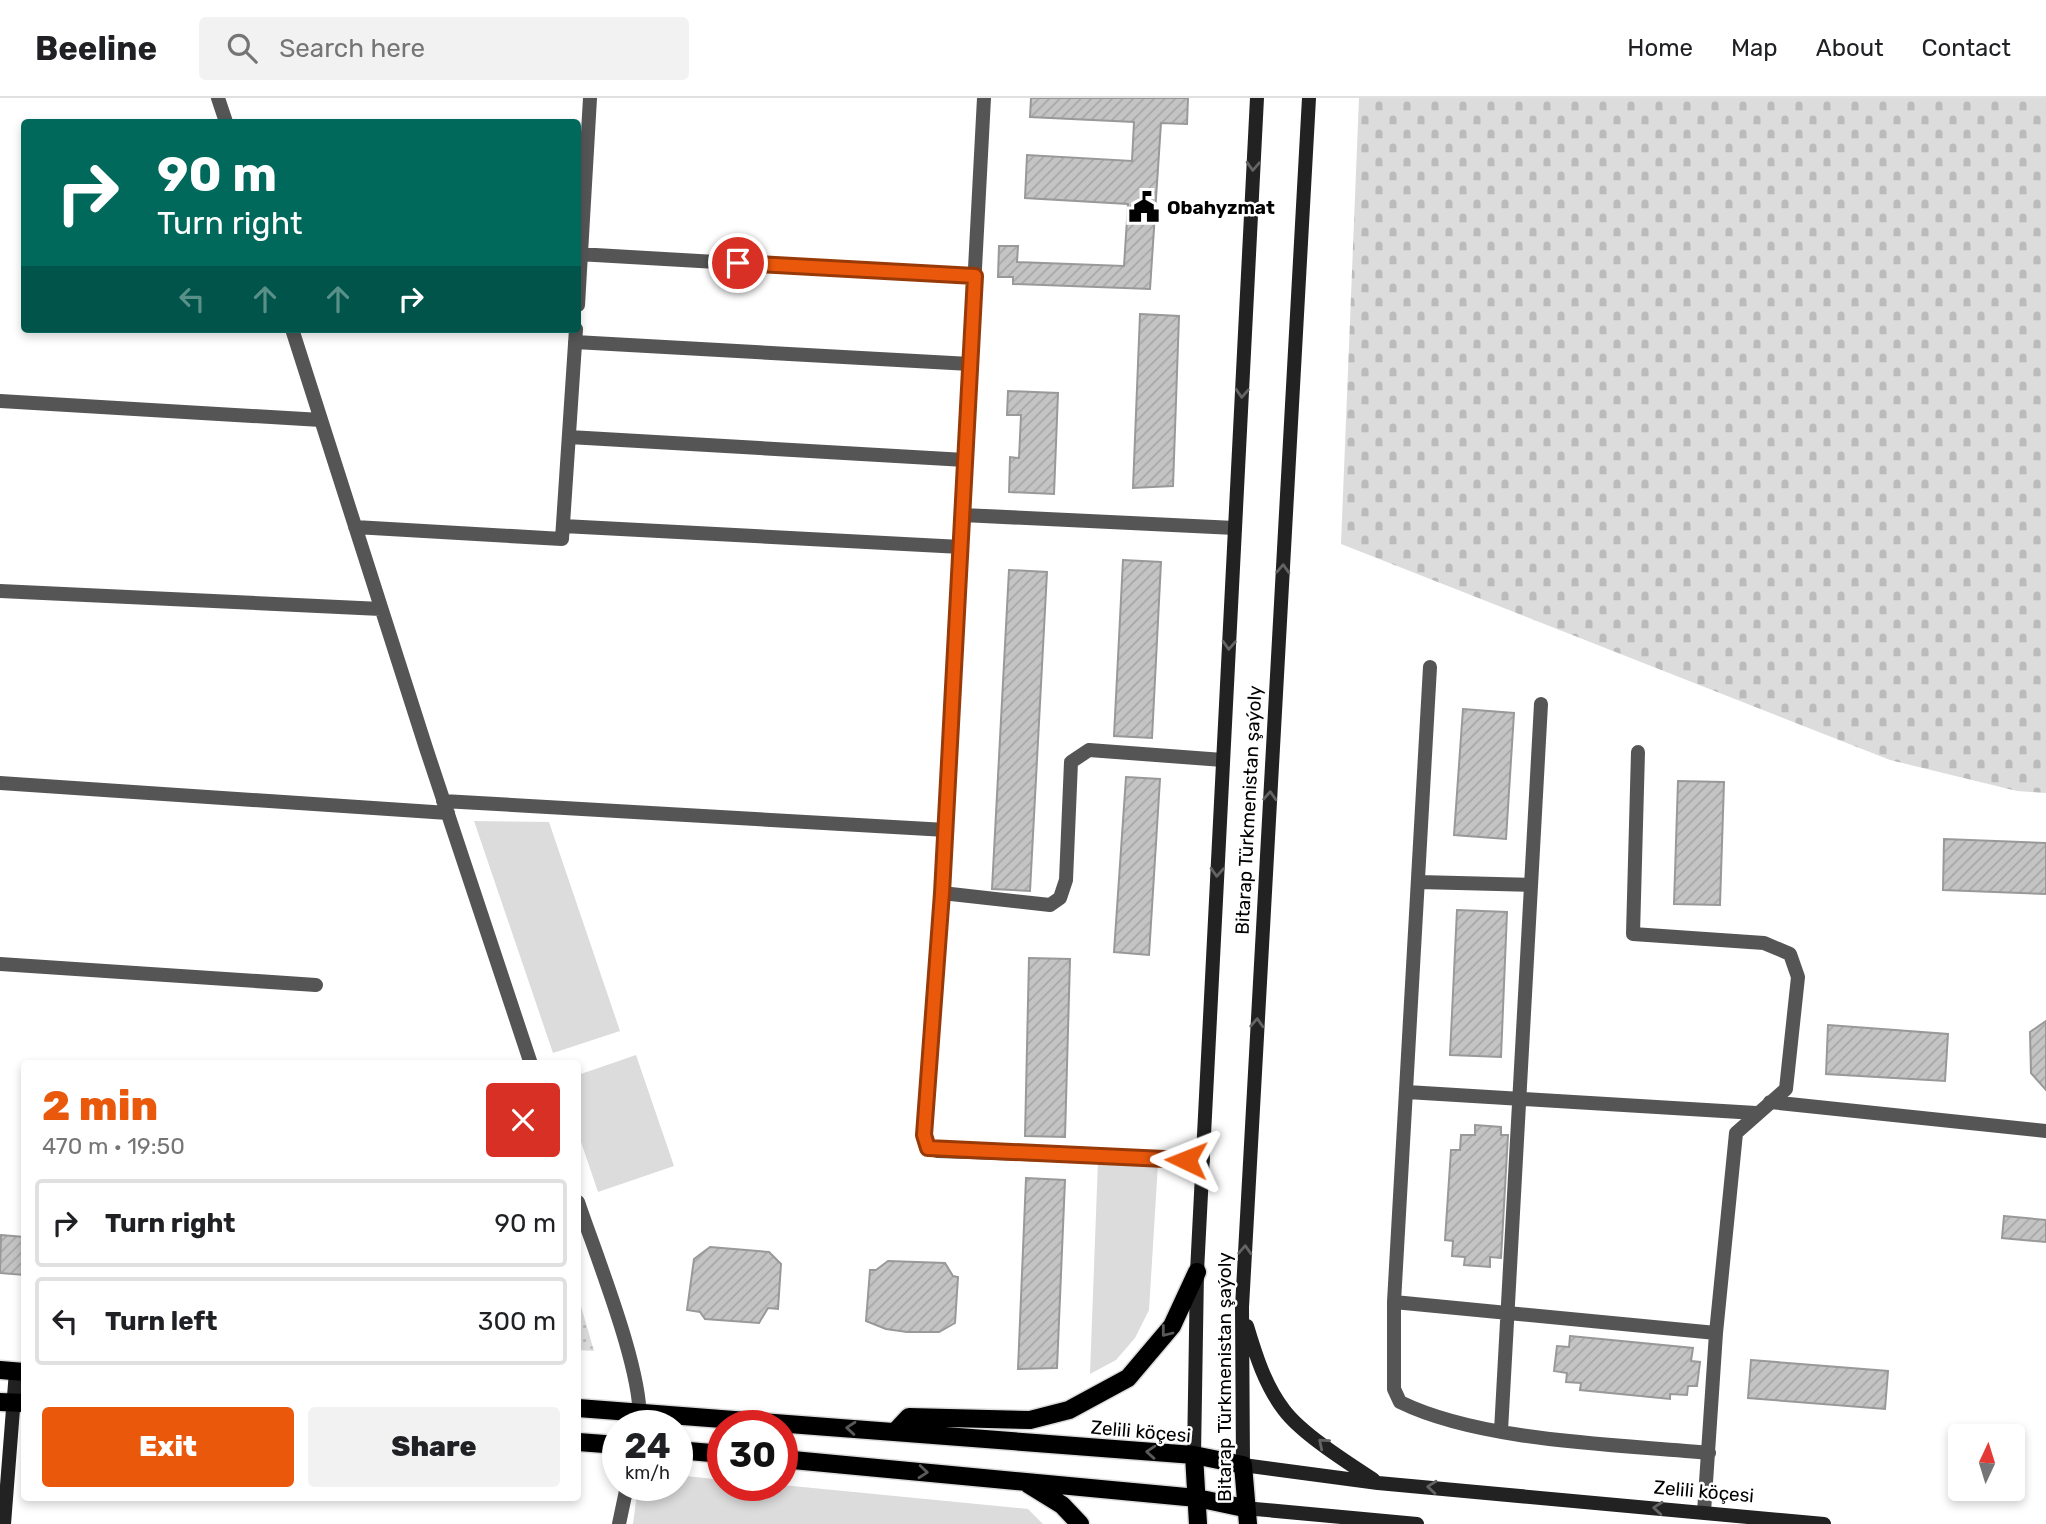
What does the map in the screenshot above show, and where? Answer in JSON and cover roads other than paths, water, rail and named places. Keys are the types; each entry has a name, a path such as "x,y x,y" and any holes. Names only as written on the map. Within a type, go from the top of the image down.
{"main road":[{"name":"Bitarap Türkmenistan şaýoly","path":"1198,1524 1194,1455 1197,1272 1257,98"},
{"name":"Bitarap Türkmenistan şaýoly","path":"1246,1516 1242,1307 1309,98"},
{"path":"895,1432 909,1417 1030,1420 1069,1410 1128,1378 1172,1326 1197,1272"},
{"path":"1242,1307 1259,1367 1285,1412 1339,1457 1378,1483"},
{"path":"4,1524 14,1371"},
{"name":"Zelili köçesi","path":"581,1409 602,1412"},
{"name":"Zelili köçesi","path":"693,1422 895,1432 1194,1455 1243,1465 1378,1483 1824,1524"},
{"path":"581,1442 602,1444"},
{"path":"798,1461 1197,1498 1246,1516 1417,1524"},
{"path":"1025,1482 1062,1505 1080,1524"}],"street":[{"path":"218,98 225,119"},
{"path":"581,226 590,98"},
{"path":"984,98 946,830 924,1135 928,1148 1203,1160"},
{"path":"581,254 975,276"},
{"path":"293,333 445,807 530,1060"},
{"path":"355,527 562,539 576,335 970,364"},
{"path":"0,401 321,420"},
{"path":"569,437 965,460"},
{"path":"963,515 1235,528"},
{"path":"563,526 961,547"},
{"path":"0,591 382,609"},
{"path":"1430,667 1394,1302 1392,1376 1400,1402 1440,1418 1501,1431 1709,1453"},
{"path":"1501,1431 1541,704"},
{"path":"942,893 1050,905 1060,898 1066,880 1071,762 1089,750 1223,760"},
{"path":"1638,752 1633,934 1764,943 1790,954 1798,976 1786,1089 1736,1133 1716,1333 1704,1512"},
{"path":"0,783 946,830"},
{"path":"1419,882 1531,885"},
{"path":"0,964 316,985"},
{"path":"1406,1092 1756,1113"},
{"path":"1770,1102 2046,1131"},
{"path":"581,1211 627,1349 638,1410"},
{"path":"1394,1302 1716,1333"},
{"path":"619,1524 624,1501"}],"place":[{"name":"Obahyzmat","path":"1144,207"}]}
